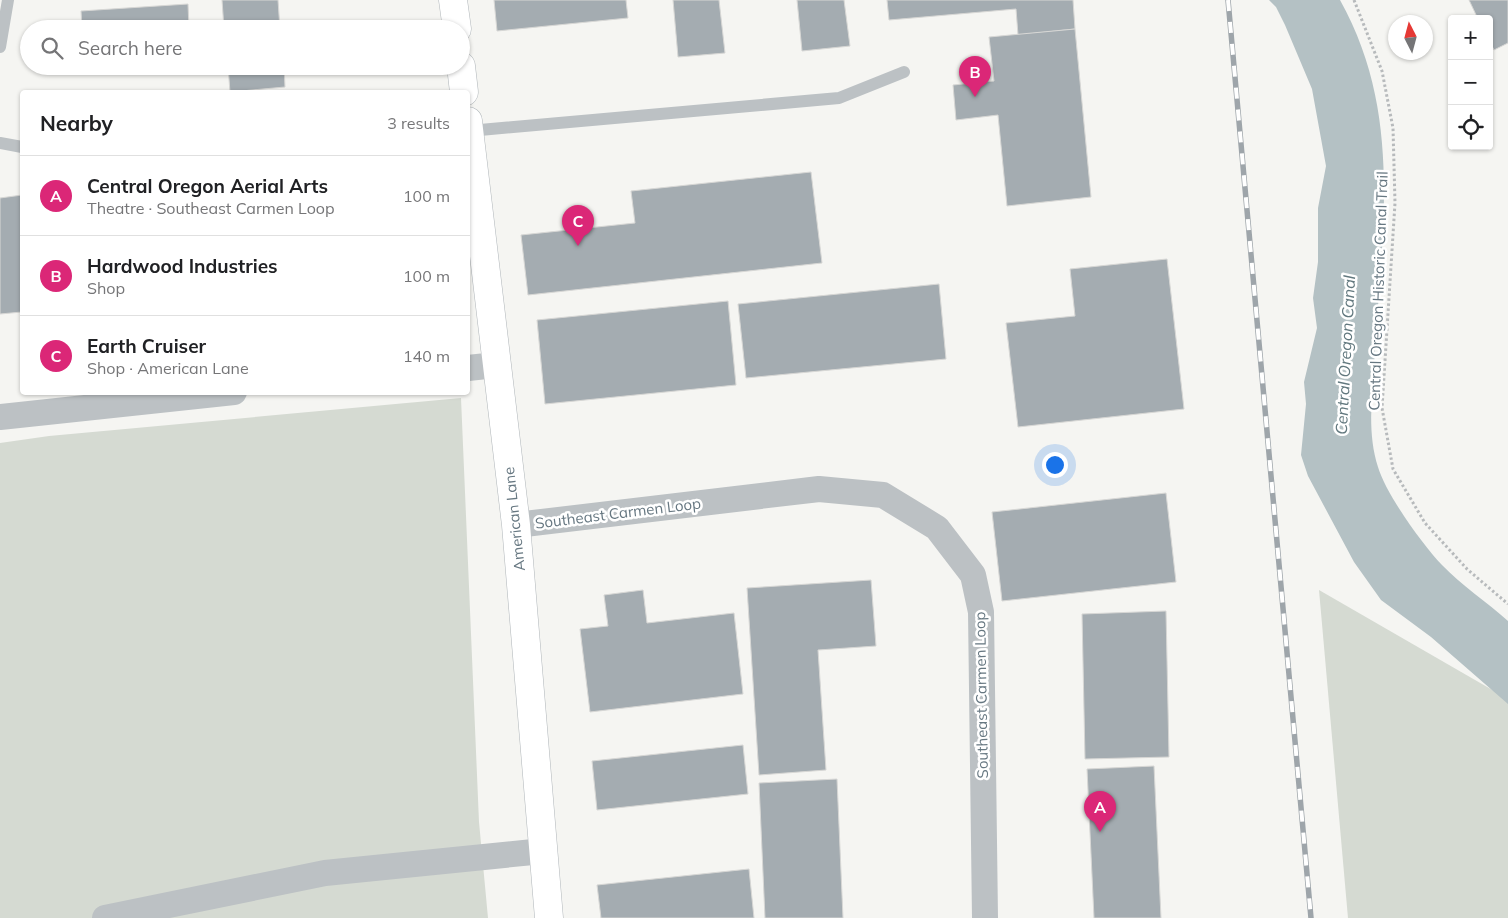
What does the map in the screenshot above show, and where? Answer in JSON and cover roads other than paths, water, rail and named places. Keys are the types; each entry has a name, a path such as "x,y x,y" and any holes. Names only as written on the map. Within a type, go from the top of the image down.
{"street":[{"path":"453,0 456,20"},
{"path":"462,75 464,90"},
{"name":"American Lane","path":"470,143 516,525 549,918"},
{"path":"470,368 496,365"},
{"path":"0,417 206,395"},
{"name":"Southeast Carmen Loop","path":"516,525 819,489 883,495 937,528 973,575 981,612 985,918"},
{"path":"105,918 324,873 544,851"}],"lane":[{"path":"0,48 8,0"},
{"path":"470,126 839,98 904,72"},
{"path":"0,143 20,147"}],"water":[{"name":"Central Oregon Canal","path":"1269,0 1340,0 1360,43 1373,85 1381,129 1384,172 1384,216 1371,410 1374,453 1382,478 1389,491 1405,518 1425,545 1449,572 1508,621 1508,704 1431,637 1381,600 1354,562 1308,476 1301,455 1306,404 1304,382 1317,328 1313,298 1318,262 1318,208 1326,166 1312,89 1285,25 1276,7"}],"railway":[{"path":"1228,0 1311,918"}],"place":[{"name":"Hardwood Industries","path":"975,97"},
{"name":"Earth Cruiser","path":"578,246"},
{"name":"Central Oregon Aerial Arts","path":"1100,832"}]}
